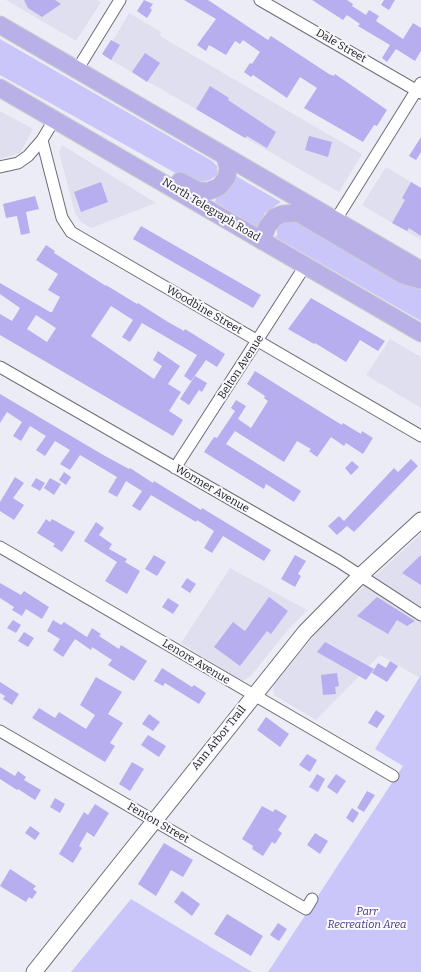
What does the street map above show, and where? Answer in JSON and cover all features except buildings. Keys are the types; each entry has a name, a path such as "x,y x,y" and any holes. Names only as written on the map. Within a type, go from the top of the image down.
{"main road":[{"path":"0,25 421,270"},
{"name":"North Telegraph Road","path":"0,88 421,333"},
{"path":"95,142 138,157 199,191 219,187 225,180 228,168 225,156"},
{"path":"262,241 268,226 275,217 283,214 298,213 403,275 421,280"}],"street":[{"path":"77,70 120,0"},
{"name":"Dale Street","path":"260,0 420,89"},
{"path":"336,221 420,89"},
{"path":"0,167 24,160 42,140 54,120"},
{"name":"Woodbine Street","path":"42,140 62,218 70,232 421,436"},
{"name":"Belton Avenue","path":"175,468 305,266"},
{"name":"Wormer Avenue","path":"0,367 361,575 421,615"},
{"name":"Ann Arbor Trail","path":"34,972 153,820 305,632 361,575 421,520"},
{"name":"Lenore Avenue","path":"0,547 253,696 393,776"},
{"name":"Fenton Street","path":"0,731 306,909 312,899"}],"shaded area":[{"path":"6,0 97,0 101,2 76,41"},
{"path":"129,13 161,32 160,36 362,154 339,192 104,56"},
{"path":"0,111 33,129 20,153 0,159"},
{"path":"62,145 156,203 91,228 80,221 75,213 59,152"},
{"path":"386,167 421,188 421,240 362,205"},
{"path":"390,339 421,357 421,408 366,375"},
{"path":"421,534 420,678 380,655 316,720 274,695 273,686 328,619"},
{"path":"230,568 307,610 287,631 250,677 242,681 181,643"}],"green space":[{"path":"0,39 212,161 217,166 218,174 210,180 200,182 188,180 0,75"},
{"path":"236,176 281,202 265,213 257,227 215,202 216,197"},
{"path":"292,218 421,287 421,321 275,237 277,235 277,228 280,223"},
{"name":"Parr Recreation Area","path":"421,675 421,972 268,972 403,766 375,749"},
{"path":"131,899 252,972 71,972"}]}
